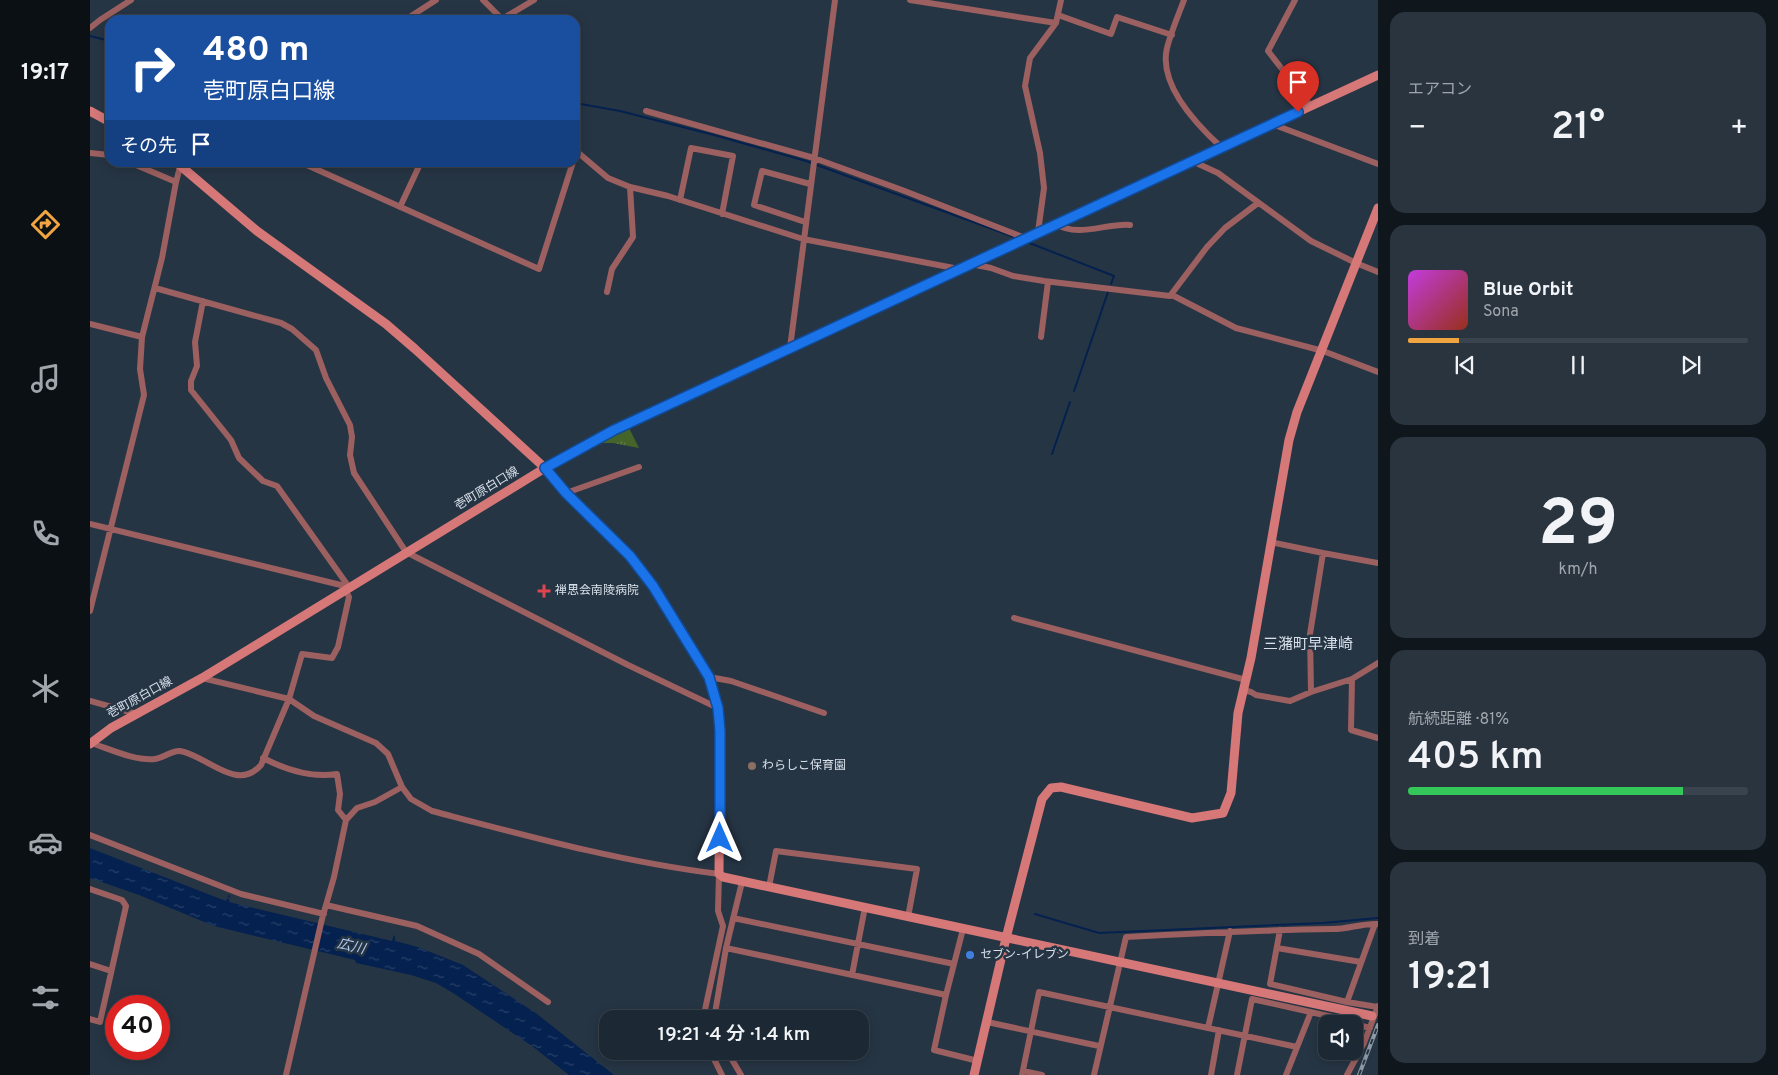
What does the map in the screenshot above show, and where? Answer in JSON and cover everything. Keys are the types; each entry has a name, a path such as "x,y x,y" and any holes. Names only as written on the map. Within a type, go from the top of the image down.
{"street":[{"path":"108,15 131,0"},
{"path":"413,15 436,0"},
{"path":"483,0 499,15"},
{"path":"510,15 534,0"},
{"path":"790,348 802,239 835,0"},
{"path":"910,0 1056,23"},
{"path":"1038,232 1044,188 1040,154 1025,86 1030,58 1056,23 1061,0"},
{"path":"1184,0 1166,50 1166,63 1177,96 1200,127 1221,147"},
{"path":"1295,0 1268,51 1311,106"},
{"path":"1058,15 1112,34 1117,17 1172,35"},
{"path":"90,28 105,17"},
{"name":"壱町原白口線","path":"90,743 111,728 202,678 545,468 614,430 959,268 1378,75"},
{"path":"90,111 105,119"},
{"path":"646,111 814,158 1025,238"},
{"path":"1271,124 1378,164"},
{"path":"680,200 691,148 733,156 722,214"},
{"path":"90,153 105,154"},
{"path":"580,156 608,178 630,187 680,200 802,239 959,268"},
{"path":"1192,160 1218,173 1310,241 1378,272"},
{"path":"141,167 176,182"},
{"path":"90,611 144,395 140,369 142,337 155,288 179,167"},
{"path":"183,167 257,232 386,324 545,468 566,493 630,556 653,586 709,677 718,708 720,731 718,911 723,926 705,1010"},
{"path":"311,167 539,269 570,167"},
{"path":"400,207 420,167"},
{"path":"805,222 754,205 762,170 810,184"},
{"path":"607,292 612,269 634,237 630,187"},
{"path":"1172,295 1207,247 1225,228 1258,203"},
{"path":"974,1075 1006,938 1042,799 1051,788 1061,788 1192,818 1223,813 1232,793 1238,713 1246,680 1289,440 1378,208"},
{"path":"1056,224 1064,230 1094,229 1118,224 1130,225"},
{"path":"971,263 1013,276 1048,282 1172,295 1236,328 1323,351 1378,372"},
{"path":"1041,337 1048,282"},
{"path":"155,288 281,323 292,329 316,350 326,378 350,425 352,437 350,454 354,473 406,552 628,665 718,708"},
{"path":"90,743 140,758 155,759 177,751 190,753 210,765 236,775 246,775 256,771 261,765 289,699 302,654 332,658 338,647 349,597 347,588 277,486 263,480 239,458 231,440 190,390 191,381 197,366 195,342 203,301"},
{"path":"90,324 142,337"},
{"path":"566,493 639,468"},
{"path":"90,524 347,588"},
{"path":"1270,542 1378,563"},
{"path":"1311,692 1310,634 1323,553"},
{"path":"1014,618 1246,680"},
{"path":"1243,690 1256,695 1290,701 1352,679 1378,663"},
{"path":"709,677 731,681 824,713"},
{"path":"202,678 289,699 314,716 376,743 388,754 402,787 411,799 432,811 584,851 669,868 719,874 723,877 742,882 1372,1016"},
{"path":"1352,679 1351,730 1378,738"},
{"path":"90,701 137,714"},
{"path":"263,758 298,772 323,776 337,774 340,794 338,810 346,820"},
{"path":"286,1075 346,820 357,808 375,802 402,787"},
{"path":"90,835 241,894 323,916"},
{"path":"769,887 776,851 917,869 908,917"},
{"path":"716,1010 726,948 742,882"},
{"path":"90,889 122,900 126,906 100,1022 90,1019"},
{"path":"326,905 417,926 479,954 548,1002"},
{"path":"852,975 865,907"},
{"path":"734,918 954,964"},
{"path":"1094,1075 1099,1046 1126,937 1230,931 1341,929 1369,923 1377,924 1347,1002"},
{"path":"963,929 934,1050 978,1061"},
{"path":"1280,930 1270,984 1347,1002 1378,1006 1370,1028 1347,1075"},
{"path":"1208,1028 1230,931"},
{"path":"726,948 946,995"},
{"path":"1277,948 1361,962"},
{"path":"90,964 111,971"},
{"path":"1042,1075 1022,1073 1040,992 1297,1047"},
{"path":"1237,1075 1252,999 1324,1015"},
{"path":"1286,1075 1311,1012"},
{"path":"987,1022 1099,1046"},
{"path":"1363,1026 1370,1028"},
{"path":"1210,1075 1219,1030"},
{"path":"714,1060 722,1075"},
{"path":"732,1060 741,1075"}],"green space":[{"path":"629,428 639,448 613,443 599,443"}],"water":[{"name":"広川","path":"90,848 226,901 228,895 230,896 229,902 392,941 394,935 395,941 418,947 463,965 537,1014 614,1075 569,1075 532,1046 436,983 411,975 356,963 355,960 214,926 139,895 90,878"}],"waterway":[{"path":"90,36 105,40"},
{"path":"580,104 620,111 806,161 1017,238"},
{"path":"1027,242 1114,276 1111,284"},
{"path":"1074,391 1108,292"},
{"path":"1052,454 1070,402"},
{"path":"1035,914 1099,933 1323,923 1378,918"}],"railway":[{"path":"1359,1075 1378,1025"}],"place":[{"name":"禅思会南陵病院","path":"544,591"},
{"name":"わらしこ保育園","path":"752,766"},
{"name":"セブン-イレブン","path":"970,955"}],"district":[{"name":"三潴町早津崎","path":"1308,645"}],"route":[{"path":"720,838 720,731 718,708 709,677 653,586 630,556 566,493 545,468 614,430 1298,112"}]}
